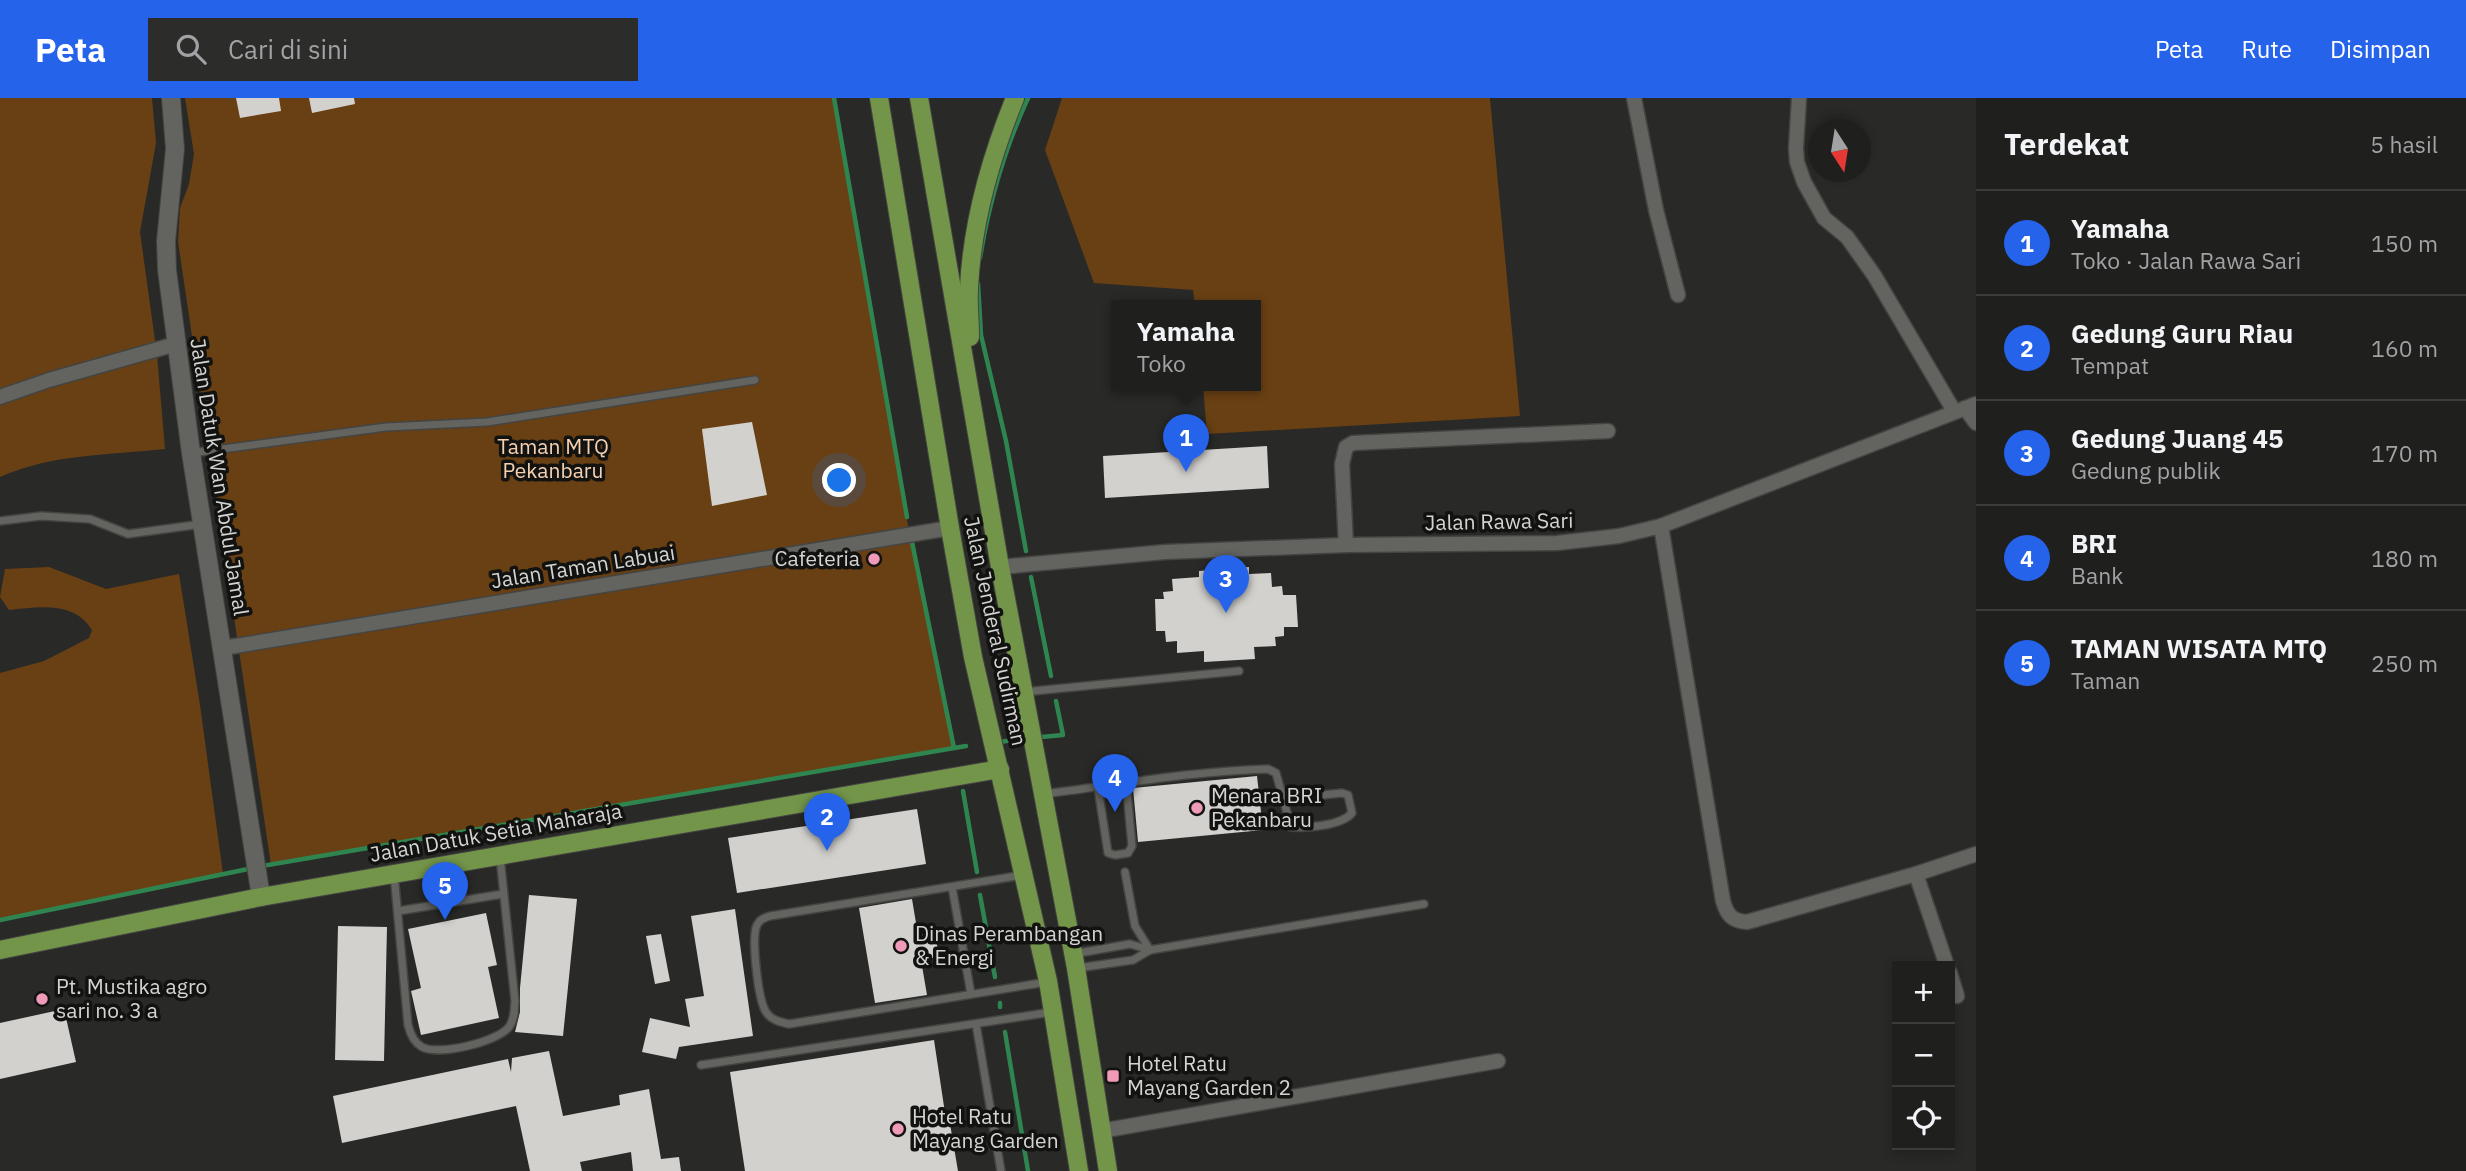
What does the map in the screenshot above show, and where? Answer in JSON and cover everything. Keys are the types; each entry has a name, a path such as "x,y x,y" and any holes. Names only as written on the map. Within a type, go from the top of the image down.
{"main road":[{"name":"Jalan Jenderal Sudirman","path":"879,98 973,657 1048,981 1079,1171"},
{"name":"Jalan Jenderal Sudirman","path":"919,98 1000,566 1074,961 1108,1171"},
{"path":"971,402 969,289 972,254 979,213 1015,98"},
{"name":"Jalan Datuk Setia Maharaja","path":"0,950 261,897 1000,769"}],"street":[{"name":"Jalan Datuk Wan Abdul Jamal","path":"171,98 175,149 166,241 176,345 261,897"},
{"path":"1634,98 1656,210 1678,295"},
{"path":"1799,98 1797,155 1804,182 1824,218 1847,237 1976,424"},
{"path":"0,397 49,380 176,345"},
{"name":"Jalan Rawa Sari","path":"1000,566 1165,552 1346,545 1557,543 1619,536 1661,526 1965,408"},
{"path":"1346,545 1342,464 1346,447 1353,443 1608,430"},
{"path":"1661,526 1723,901 1730,917 1747,922 1976,854"},
{"name":"Jalan Taman Labuai","path":"223,648 950,528"},
{"path":"1916,874 1945,961"},
{"path":"1955,990 1957,996"},
{"path":"1101,1131 1499,1061"}],"lane":[{"path":"191,453 386,427 486,422 755,380"},
{"path":"0,521 41,516 90,519 128,534 202,524"},
{"path":"1023,692 1239,671"},
{"path":"1042,794 1098,788 1179,774 1268,769 1276,773 1290,824 1293,827 1338,821 1348,818 1352,813 1348,795 1342,793 1284,799"},
{"path":"1098,788 1108,853 1122,855 1128,853 1132,846 1126,782"},
{"path":"394,874 411,1037 421,1046 432,1050 458,1047 498,1036 514,1017 515,1001 500,856"},
{"path":"1125,872 1135,926 1150,950"},
{"path":"1024,875 761,919 755,938 760,995 766,1012 777,1022 789,1024 1048,981"},
{"path":"952,887 971,994"},
{"path":"398,911 503,894"},
{"path":"1074,961 1133,960 1150,950 1424,904"},
{"path":"1074,961 1129,944 1150,950"},
{"path":"701,1065 1053,1012"},
{"path":"976,1024 1001,1171"}],"green space":[{"path":"0,98 152,98 156,143 140,232 157,355 165,449 60,460 19,469 0,477"},
{"name":"Taman MTQ Pekanbaru","path":"185,98 834,98 905,511 954,748 271,865 178,242 180,208 189,184 194,154"},
{"path":"1062,98 1490,98 1520,416 1207,434 1203,391 1261,391 1261,300 1194,300 1193,290 1094,283 1045,150"},
{"path":"49,567 106,589 179,574 223,874 0,920 0,673 44,661 89,638 92,630 76,614 66,610 44,607 9,610 0,597 5,569"}],"building":[{"path":"236,98 279,98 281,111 240,118"},
{"path":"309,98 354,98 355,104 312,113"},
{"path":"752,422 767,495 712,506 702,429"},
{"path":"1267,446 1269,488 1105,498 1103,456"},
{"path":"1249,567 1249,574 1271,573 1272,587 1282,586 1283,595 1296,595 1298,627 1284,627 1284,636 1275,637 1276,646 1254,647 1255,659 1204,662 1204,651 1177,653 1177,641 1166,642 1165,631 1156,631 1155,599 1164,599 1163,592 1173,591 1172,579 1199,577 1199,571"},
{"name":"Menara BRI Pekanbaru","path":"1257,776 1263,830 1138,842 1133,788"},
{"path":"917,809 926,864 737,893 728,838"},
{"path":"529,895 577,899 563,1036 515,1032 520,1012"},
{"name":"Dinas Perambangan & Energi","path":"912,899 918,935 935,932 939,957 921,960 927,995 875,1003 859,908"},
{"path":"735,909 753,1036 679,1047 676,1059 642,1052 650,1018 690,1027 685,999 704,996 691,916"},
{"path":"486,913 497,965 488,967 499,1018 421,1035 411,991 421,988 408,929"},
{"path":"338,926 387,927 384,1061 335,1060"},
{"path":"661,934 670,981 655,984 646,936"},
{"path":"64,1009 76,1062 0,1079 0,1023"},
{"path":"934,1040 945,1113 948,1112 958,1171 745,1171 730,1072"},
{"path":"549,1051 563,1116 620,1105 619,1095 649,1089 661,1159 679,1157 681,1171 633,1171 631,1152 580,1162 582,1171 530,1171 516,1106 342,1143 333,1096 508,1059 511,1072 512,1058"}],"waterway":[{"path":"834,98 907,517"},
{"path":"980,258 999,176 1028,98"},
{"path":"978,284 981,335 1006,441 1026,551"},
{"path":"912,542 954,748"},
{"path":"1031,577 1051,676"},
{"path":"1041,737 1063,735 1056,701"},
{"path":"999,742 1022,739"},
{"path":"262,866 966,746"},
{"path":"963,791 977,872"},
{"path":"0,920 253,868"},
{"path":"980,895 995,977"},
{"path":"1005,1032 1028,1171"}],"place":[{"name":"Yamaha","path":"1186,472"},
{"name":"Cafeteria","path":"874,559"},
{"name":"Gedung Juang 45","path":"1226,613"},
{"name":"Menara BRI Pekanbaru","path":"1197,808"},
{"name":"BRI","path":"1115,812"},
{"name":"Gedung Guru Riau","path":"827,851"},
{"name":"TAMAN WISATA MTQ","path":"445,920"},
{"name":"Dinas Perambangan & Energi","path":"901,946"},
{"name":"Pt. Mustika agro sari no. 3 a","path":"42,999"},
{"name":"Hotel Ratu Mayang Garden 2","path":"1113,1076"},
{"name":"Hotel Ratu Mayang Garden","path":"898,1129"}]}
